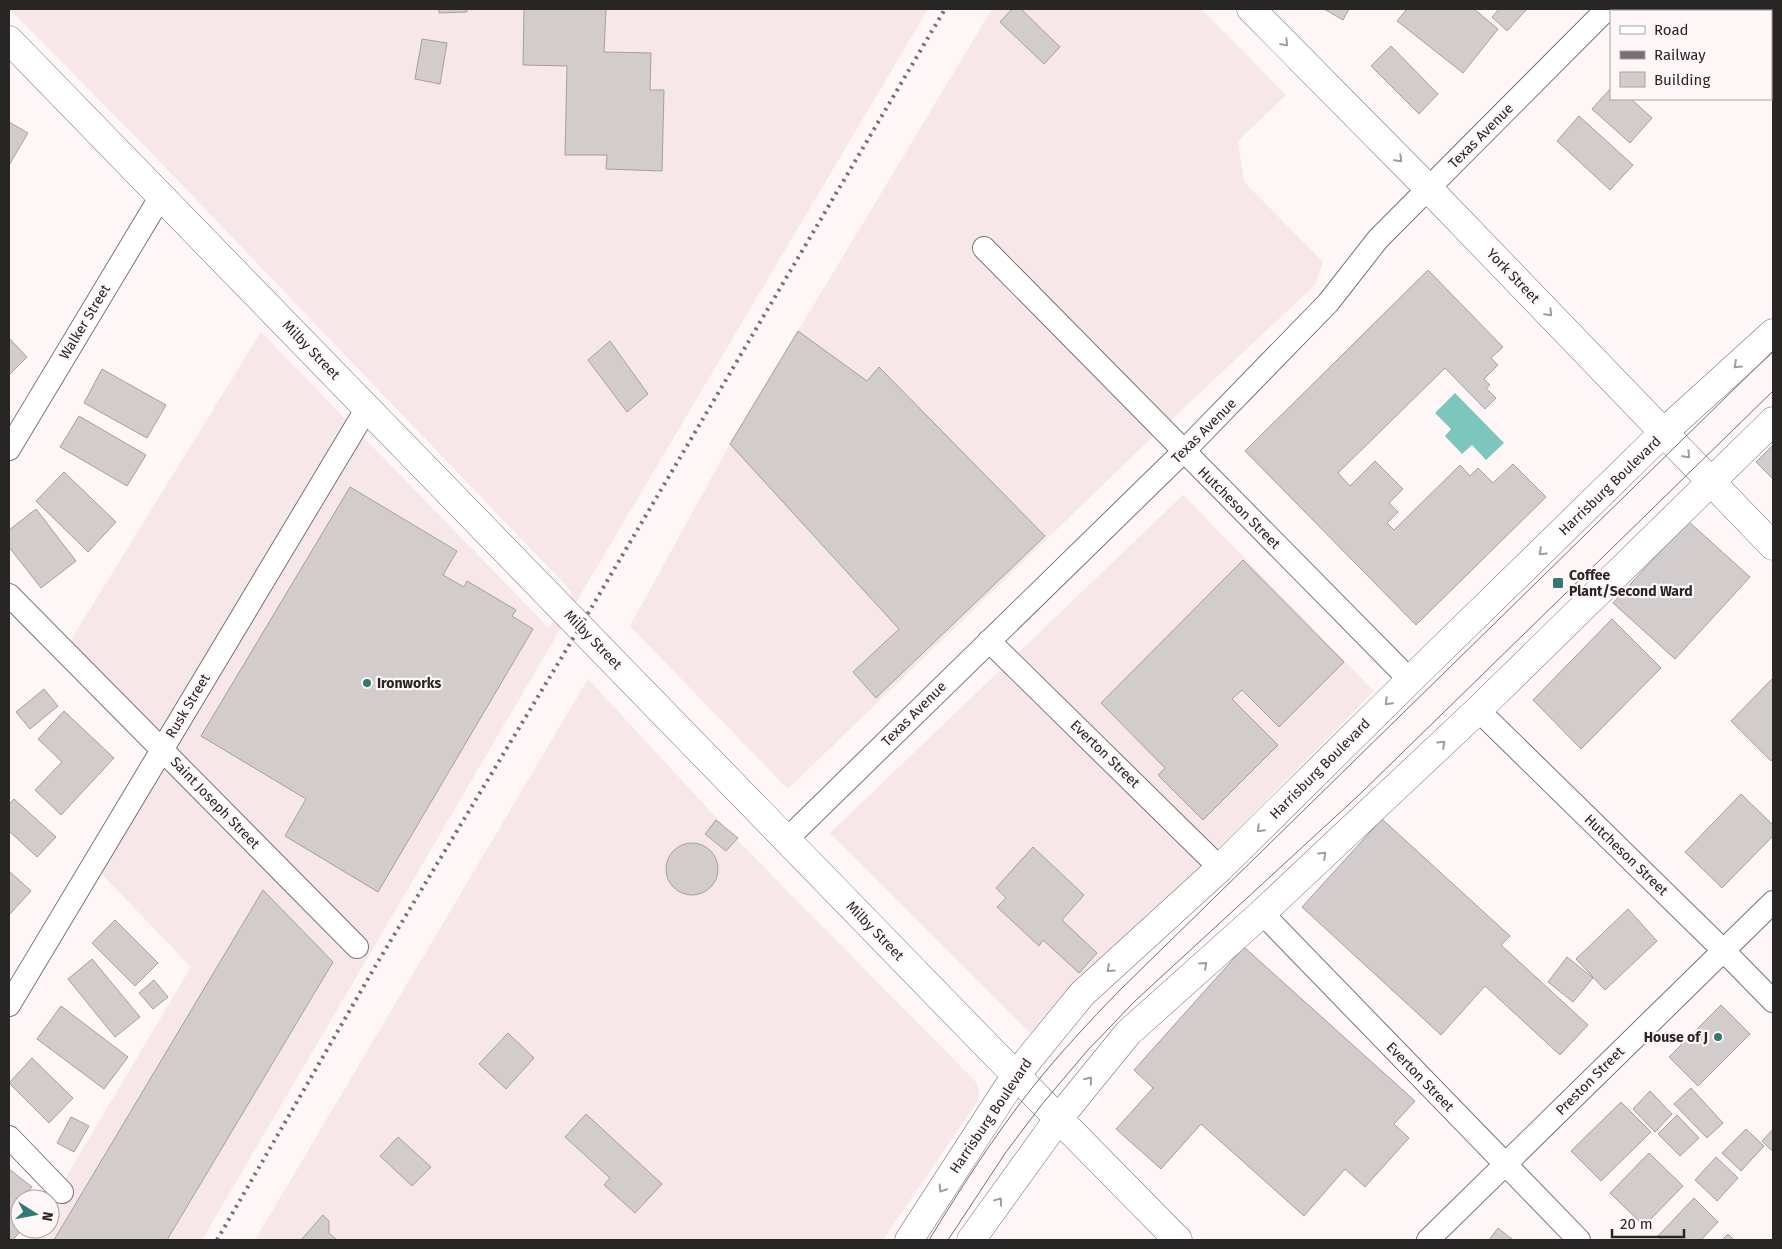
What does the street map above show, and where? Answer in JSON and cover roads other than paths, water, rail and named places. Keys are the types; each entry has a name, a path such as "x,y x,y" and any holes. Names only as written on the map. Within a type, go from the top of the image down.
{"main road":[{"name":"York Street","path":"1251,9 1428,188 1773,546"},
{"name":"Milby Street","path":"9,40 1178,1240"},
{"name":"Harrisburg Boulevard","path":"910,1240 1016,1075 1082,994 1220,868 1664,432 1773,332"},
{"path":"971,1240 1059,1118 1128,1033 1262,913 1478,710 1773,421"}],"street":[{"name":"Texas Avenue","path":"787,840 1183,452 1328,303 1378,239 1607,9"},
{"name":"Walker Street","path":"9,448 161,196"},
{"name":"Hutcheson Street","path":"984,248 1183,452 1410,680"},
{"name":"Rusk Street","path":"9,1005 367,408"},
{"name":"Saint Joseph Street","path":"9,595 357,947"},
{"name":"Everton Street","path":"989,641 1220,868"},
{"name":"Hutcheson Street","path":"1478,710 1773,1001"},
{"name":"Preston Street","path":"1428,1240 1773,902"},
{"name":"Everton Street","path":"1262,913 1579,1240"},
{"path":"9,1137 62,1192"}],"water":[{"path":"1455,393 1504,443 1486,460 1472,445 1462,454 1445,436 1451,429 1435,413"}],"tram line":[{"path":"929,1240 978,1162 1004,1125 1074,1038 1119,991 1773,351"},
{"path":"948,1240 1006,1152 1043,1103 1087,1051 1135,1001 1359,795 1773,391"}],"railway":[{"path":"217,1240 376,965 580,627 945,9"}],"place":[{"name":"Coffee Plant/Second Ward","path":"1558,583"},
{"name":"Ironworks","path":"367,683"},
{"name":"House of J","path":"1718,1037"}]}
